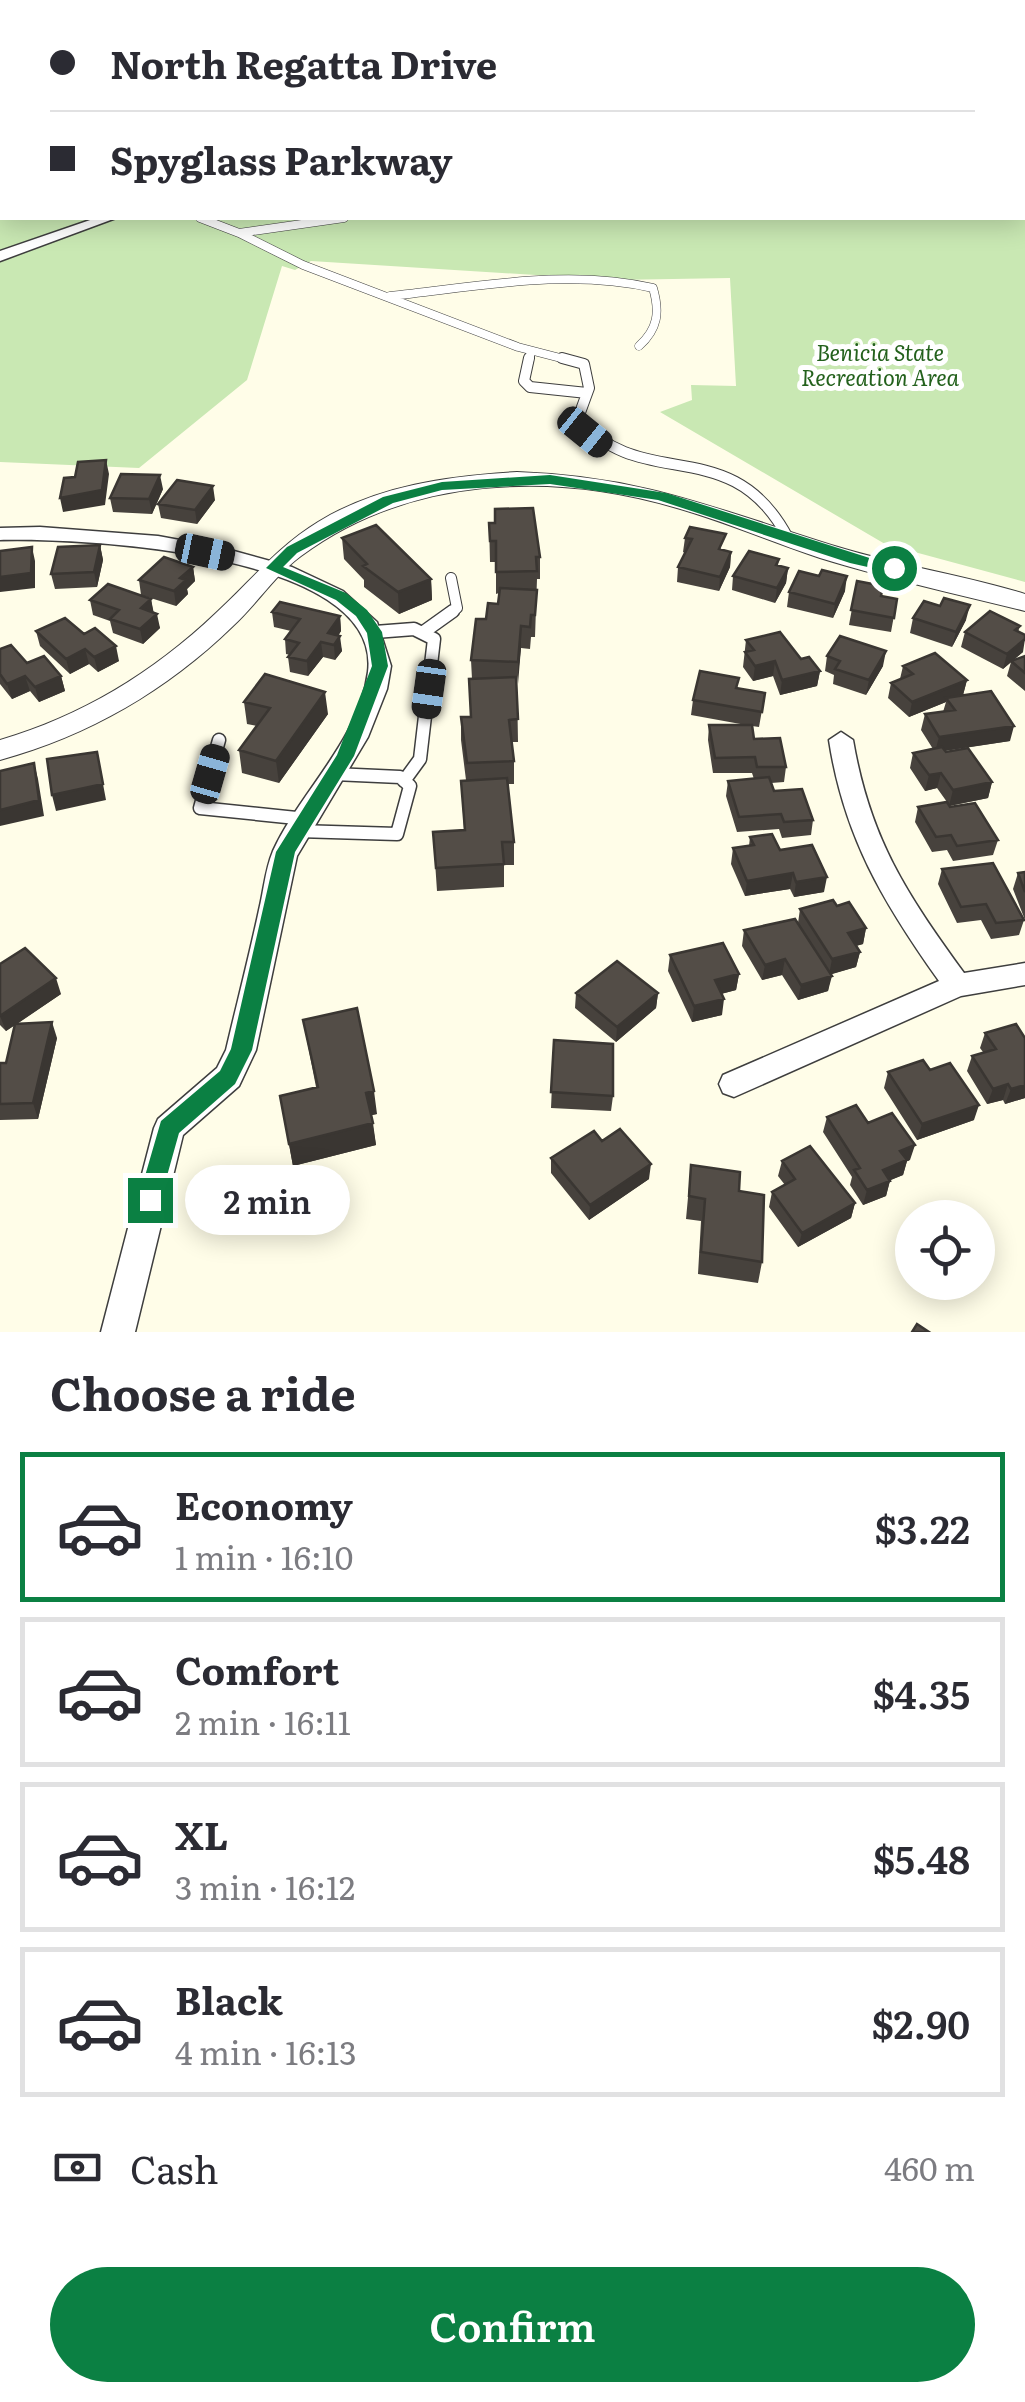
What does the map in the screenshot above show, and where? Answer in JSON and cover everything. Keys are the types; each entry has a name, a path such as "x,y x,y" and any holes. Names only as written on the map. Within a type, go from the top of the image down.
{"street":[{"path":"0,256 102,220"},
{"path":"0,750 39,740 126,698 194,649 273,568 324,531 388,500 442,486 496,480 607,485 715,512 855,560 1025,603"},
{"path":"0,534 80,532 137,537 273,568 341,596 361,613 374,632 380,666 370,701 334,774 286,852 241,1050 228,1078 169,1128 118,1332"},
{"path":"841,740 847,788 866,846 896,898 957,985"},
{"path":"734,1084 957,985 1025,974"}],"lane":[{"path":"206,220 240,232 258,246 384,296 532,352 584,364 590,373 578,418 585,432 601,445 699,467 746,485 781,516 788,538"},
{"path":"240,232 329,220"},
{"path":"384,296 574,282 636,282 654,288 658,320 653,335 639,346"},
{"path":"532,352 524,381 530,387 587,393"},
{"path":"374,632 426,631 456,608 450,578"},
{"path":"404,781 420,759 434,654 434,638 426,631"},
{"path":"219,740 200,808 302,825 397,834 410,786 400,777 334,774"}],"green space":[{"name":"Benicia State Recreation Area","path":"0,220 1025,220 1025,582 885,544 660,412 692,400 691,385 736,386 730,278 615,280 311,261 295,270 282,266 247,380 139,468 0,462"}],"building":[{"path":"106,460 102,490 60,498 64,478 75,477 78,462"},
{"path":"121,474 160,475 149,499 110,498"},
{"path":"177,480 213,486 195,510 158,504"},
{"path":"533,508 540,557 536,557 537,571 496,572 496,541 490,541 489,523 495,523 495,509"},
{"path":"376,525 431,579 398,592 363,566 367,564 342,538"},
{"path":"690,527 726,534 719,549 731,552 720,577 678,567 692,539 685,538"},
{"path":"100,545 94,572 51,574 58,547"},
{"path":"32,547 31,573 0,577 0,551"},
{"path":"749,551 779,559 776,565 788,568 777,588 733,576"},
{"path":"164,557 193,567 180,578 186,580 174,591 139,580"},
{"path":"822,570 847,576 835,604 789,592 799,571 819,576"},
{"path":"857,581 883,586 881,596 897,599 894,618 851,610"},
{"path":"108,584 151,599 141,608 157,614 140,629 110,619 119,610 90,600"},
{"path":"500,588 537,590 530,627 521,626 518,662 471,660 476,619 486,619 488,603 498,604"},
{"path":"944,598 970,605 956,632 913,618 924,601 940,606"},
{"path":"280,602 340,616 328,633 340,636 334,645 321,642 307,661 288,657 299,643 285,639 300,619 272,612"},
{"path":"990,611 1020,626 1015,630 1025,635 1007,654 965,632"},
{"path":"65,618 84,634 95,628 116,646 94,657 85,649 66,659 36,631"},
{"path":"780,632 801,659 809,657 820,671 782,680 775,661 755,666 745,652 754,650 746,640"},
{"path":"840,636 886,651 869,680 835,669 840,661 827,656"},
{"path":"11,645 27,663 44,656 61,676 35,687 25,676 7,684 0,674 0,649"},
{"path":"935,653 967,680 912,702 891,683 913,674 903,666"},
{"path":"1025,656 1025,673 1011,661"},
{"path":"700,671 739,678 736,688 765,693 762,712 693,700"},
{"path":"265,674 325,692 276,761 239,750 270,708 244,702"},
{"path":"516,677 518,719 509,720 514,761 467,763 461,717 471,717 469,679"},
{"path":"991,691 1014,726 939,737 925,714 955,710 946,698"},
{"path":"709,725 752,725 754,739 780,738 786,767 757,767 755,757 715,758"},
{"path":"942,747 946,752 968,748 992,782 953,790 941,773 929,775 913,753"},
{"path":"97,752 103,784 52,795 47,759"},
{"path":"34,763 39,800 0,810 0,771"},
{"path":"769,777 774,791 802,789 813,820 784,822 781,814 739,817 728,781"},
{"path":"507,778 514,842 502,842 504,864 436,868 433,832 465,830 461,781"},
{"path":"947,802 950,807 975,803 998,840 957,846 951,835 936,837 918,807"},
{"path":"772,834 780,850 812,845 827,877 796,882 793,873 747,881 733,848 754,845 750,837"},
{"path":"993,863 1024,920 996,923 986,904 961,907 942,869"},
{"path":"1025,872 1025,892 1018,873"},
{"path":"833,900 837,906 849,902 866,928 848,933 860,952 832,959 800,909"},
{"path":"795,919 832,976 801,985 785,959 765,965 744,930"},
{"path":"723,943 739,974 715,980 724,999 694,1006 670,955"},
{"path":"25,948 56,978 0,1016 0,964"},
{"path":"617,961 658,993 617,1027 576,993"},
{"path":"357,1008 374,1091 366,1093 373,1123 289,1144 280,1096 318,1087 303,1020"},
{"path":"52,1022 33,1103 0,1104 0,1063 6,1063 15,1024"},
{"path":"1016,1024 1025,1038 1025,1085 1011,1089 1008,1084 993,1089 972,1056 996,1049 985,1033"},
{"path":"554,1040 613,1044 613,1096 551,1092"},
{"path":"923,1060 930,1070 950,1063 979,1105 922,1124 888,1072"},
{"path":"856,1105 868,1123 892,1113 915,1145 900,1151 907,1160 883,1170 890,1181 867,1190 854,1170 860,1168 827,1117"},
{"path":"620,1129 651,1164 590,1205 551,1158 594,1131 602,1141"},
{"path":"810,1146 855,1203 802,1233 772,1192 795,1179 782,1161"},
{"path":"691,1165 740,1172 739,1191 764,1195 762,1262 701,1252 705,1199 689,1196"},
{"path":"917,1324 929,1332 912,1332"}],"route":[{"path":"150,1200 169,1128 228,1078 241,1050 286,852 345,756 370,701 380,666 374,632 361,613 341,596 273,568 292,550 340,521 388,500 442,486 550,480 607,485 661,496 855,560 894,568"}]}
